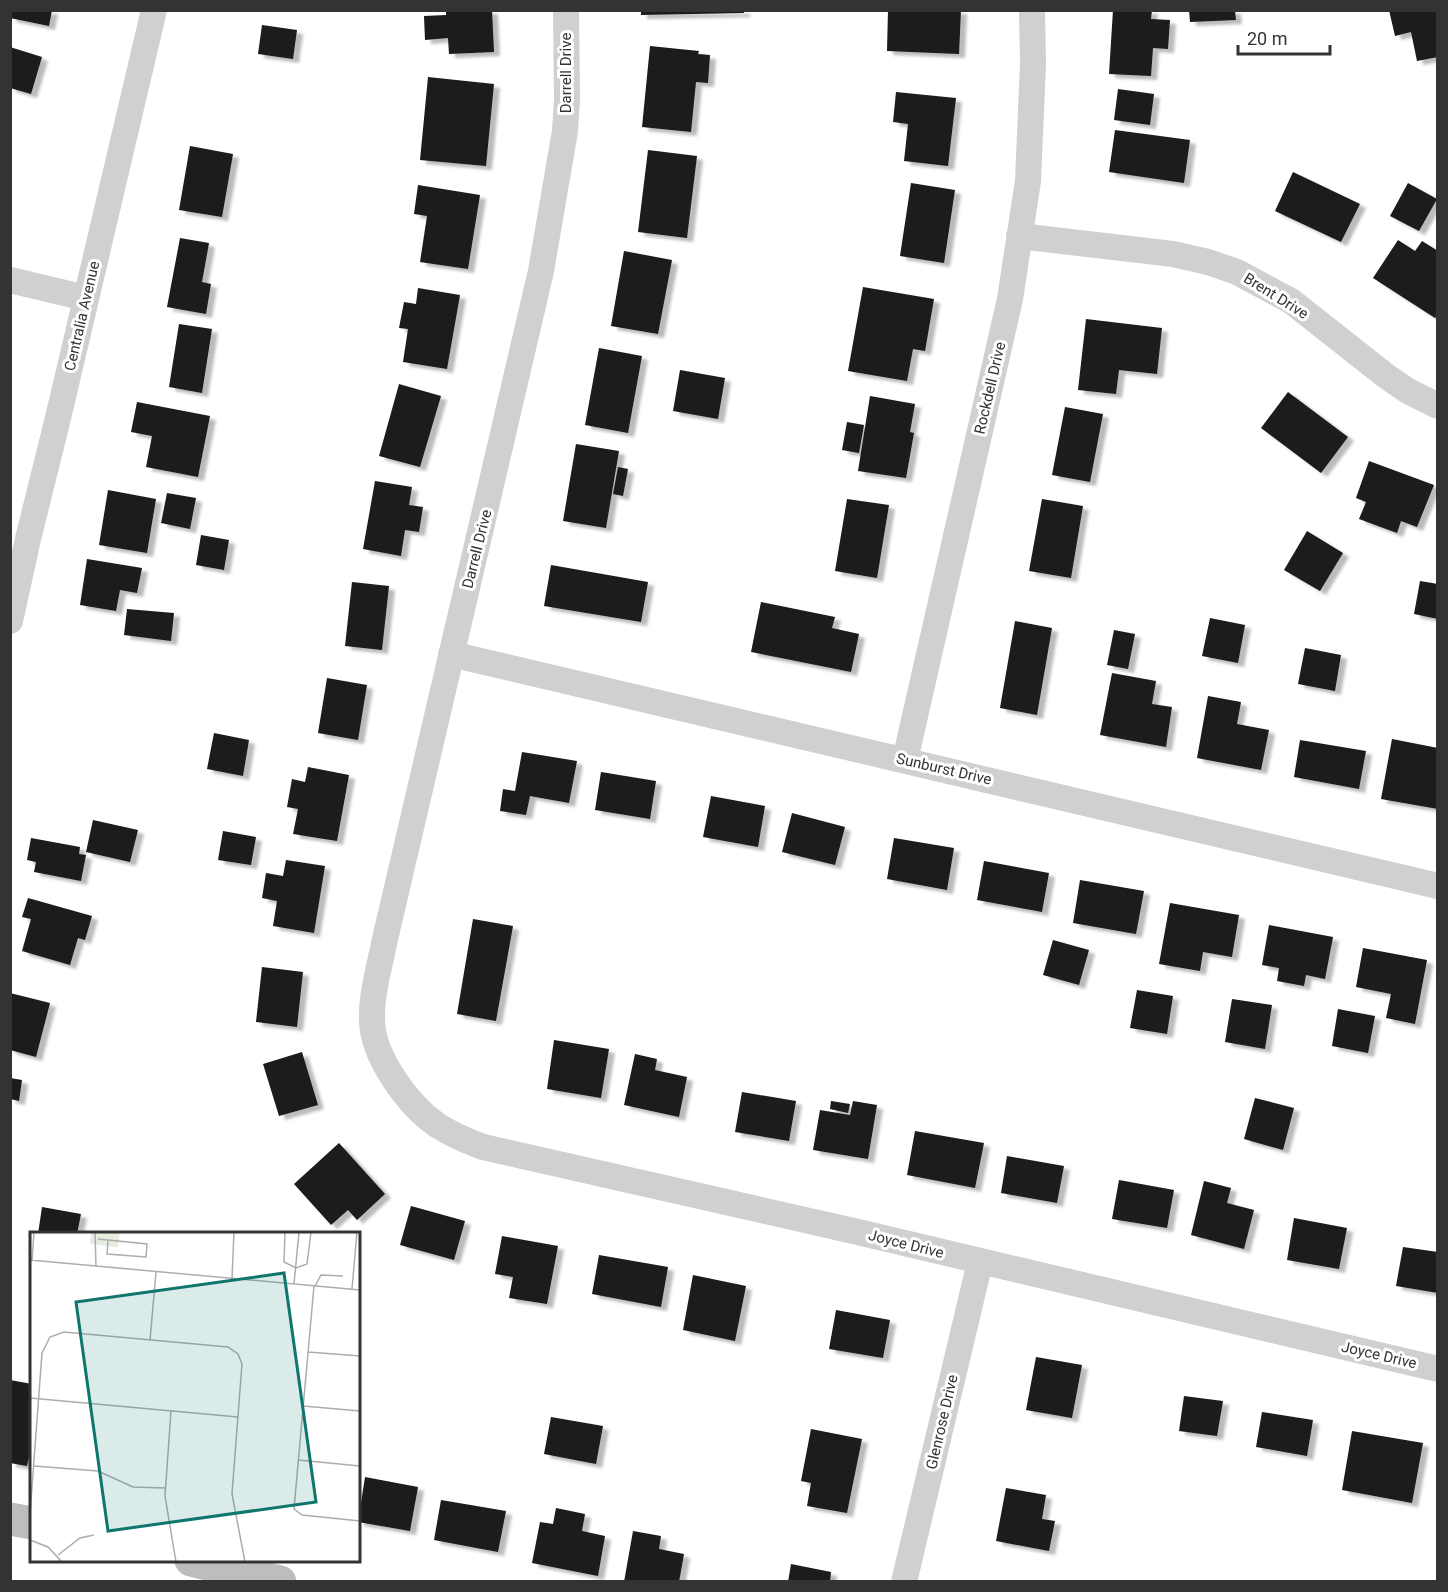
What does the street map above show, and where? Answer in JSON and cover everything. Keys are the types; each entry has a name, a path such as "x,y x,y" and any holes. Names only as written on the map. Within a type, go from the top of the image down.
{"street":[{"name":"Centralia Avenue","path":"10,621 154,10"},
{"name":"Darrell Drive","path":"395,1080 375,1039 372,1006 385,939 541,272 565,131 566,10"},
{"name":"Rockdell Drive","path":"905,760 1010,299 1028,181 1031,139 1032,10"},
{"name":"Brent Drive","path":"1019,236 1173,254 1237,272 1291,302 1386,376 1437,406"},
{"path":"10,280 86,298"},
{"name":"Sunburst Drive","path":"451,654 1437,886"},
{"name":"Joyce Drive","path":"395,1080 419,1110 436,1124 456,1137 483,1147 847,1229 1437,1369"},
{"name":"Glenrose Drive","path":"904,1581 980,1262"},
{"path":"10,1519 30,1523"},
{"path":"199,1562 280,1581"}],"building":[{"path":"12,10 52,10 49,26 10,18"},
{"path":"446,10 492,10 494,52 449,54 448,38 425,40 424,16 446,15"},
{"path":"641,10 744,10 744,13 641,15"},
{"path":"888,10 961,10 959,54 887,51"},
{"path":"1113,10 1152,10 1151,19 1170,20 1168,49 1153,48 1151,76 1109,74"},
{"path":"1189,10 1235,10 1236,20 1190,22"},
{"path":"1389,10 1438,10 1438,57 1417,61 1411,32 1395,36"},
{"path":"262,25 297,30 293,59 258,54"},
{"path":"650,46 699,51 698,54 710,55 708,83 696,82 691,132 642,127"},
{"path":"10,47 42,57 31,94 10,88"},
{"path":"428,77 494,84 486,166 420,160"},
{"path":"1118,89 1154,94 1150,125 1114,120"},
{"path":"896,92 956,98 948,166 904,161 908,124 893,122"},
{"path":"1115,130 1190,140 1184,183 1109,172"},
{"path":"190,146 233,154 222,217 179,210"},
{"path":"648,150 697,156 687,238 638,232"},
{"path":"1293,172 1360,204 1341,242 1275,211"},
{"path":"911,183 955,190 944,263 900,256"},
{"path":"1408,183 1437,199 1419,231 1390,216"},
{"path":"418,185 480,195 468,269 420,262 427,216 414,214"},
{"path":"180,238 209,243 202,282 211,284 206,314 167,307"},
{"path":"1398,240 1415,251 1422,241 1438,251 1438,315 1435,318 1373,278"},
{"path":"624,251 672,260 658,334 611,326"},
{"path":"863,287 934,299 925,351 913,349 907,381 848,371"},
{"path":"418,288 460,295 447,369 403,362 408,329 399,328 404,302 416,304"},
{"path":"1086,319 1162,328 1157,374 1119,370 1116,394 1078,390"},
{"path":"179,324 212,329 202,393 169,387"},
{"path":"599,348 642,356 628,433 585,425"},
{"path":"680,370 725,378 718,419 673,411"},
{"path":"399,384 441,396 420,467 379,456"},
{"path":"1288,392 1348,437 1321,473 1261,428"},
{"path":"870,396 915,404 910,432 914,433 906,478 858,471"},
{"path":"137,402 210,416 198,477 146,467 152,436 131,432"},
{"path":"1065,407 1103,414 1090,482 1052,475"},
{"path":"847,422 864,425 859,453 842,450"},
{"path":"576,444 619,451 606,528 563,521"},
{"path":"1369,461 1434,485 1417,527 1401,521 1397,533 1359,519 1366,502 1356,498"},
{"path":"618,467 628,469 623,496 613,494"},
{"path":"375,481 412,487 409,505 423,507 419,532 405,530 401,556 363,549"},
{"path":"108,490 156,499 147,553 99,545"},
{"path":"167,493 196,498 190,529 161,523"},
{"path":"847,499 889,505 877,578 835,571"},
{"path":"1042,499 1083,506 1071,578 1029,571"},
{"path":"1307,531 1343,553 1320,591 1284,570"},
{"path":"201,535 229,540 224,570 196,565"},
{"path":"87,559 142,568 137,593 120,590 116,611 80,605"},
{"path":"551,565 648,582 641,622 544,606"},
{"path":"1420,581 1438,584 1438,619 1414,614"},
{"path":"352,582 389,586 382,650 345,646"},
{"path":"761,602 835,617 832,628 859,634 851,672 751,652"},
{"path":"127,609 174,613 171,641 124,635"},
{"path":"1210,618 1245,625 1238,663 1202,656"},
{"path":"1015,621 1052,628 1037,715 1000,708"},
{"path":"1114,630 1135,634 1128,669 1107,665"},
{"path":"1305,648 1341,655 1335,691 1298,684"},
{"path":"1112,673 1156,681 1152,704 1172,707 1166,747 1100,735"},
{"path":"327,678 367,685 358,740 318,733"},
{"path":"1208,696 1241,702 1237,724 1269,730 1261,770 1197,758"},
{"path":"214,733 249,740 243,776 207,769"},
{"path":"1392,739 1438,748 1436,770 1438,771 1438,809 1381,799"},
{"path":"1300,740 1366,751 1359,789 1294,777"},
{"path":"522,752 577,761 569,803 530,796 526,815 500,811 503,789 515,791"},
{"path":"308,767 349,775 337,841 293,834 298,809 287,807 292,779 305,782"},
{"path":"601,772 656,781 650,819 595,810"},
{"path":"711,796 765,806 758,847 703,837"},
{"path":"792,813 845,827 835,865 782,852"},
{"path":"93,820 138,830 130,862 86,852"},
{"path":"223,831 256,837 251,865 218,860"},
{"path":"31,838 80,847 79,854 86,855 81,881 34,872 36,862 27,860"},
{"path":"894,838 954,848 947,890 887,879"},
{"path":"286,860 325,866 314,933 273,926 277,901 262,898 266,873 283,876"},
{"path":"984,861 1049,873 1042,912 977,900"},
{"path":"1080,880 1144,891 1136,934 1073,923"},
{"path":"28,898 92,916 85,940 78,938 70,965 22,951 31,919 22,917"},
{"path":"1170,903 1239,915 1232,957 1203,952 1200,971 1159,964"},
{"path":"473,919 513,926 496,1021 457,1014"},
{"path":"1269,925 1333,937 1325,979 1306,975 1304,986 1277,981 1279,968 1262,965"},
{"path":"1053,940 1089,950 1079,985 1043,975"},
{"path":"1363,948 1427,960 1415,1024 1386,1018 1391,994 1356,987"},
{"path":"262,967 303,972 297,1027 256,1022"},
{"path":"1137,990 1173,996 1167,1034 1130,1028"},
{"path":"10,993 50,1003 36,1057 10,1050"},
{"path":"1232,999 1272,1005 1265,1049 1225,1042"},
{"path":"1338,1009 1375,1016 1368,1053 1332,1046"},
{"path":"554,1040 609,1049 601,1098 547,1089"},
{"path":"302,1052 318,1105 279,1116 263,1064"},
{"path":"635,1054 657,1059 655,1070 687,1077 679,1117 624,1105"},
{"path":"10,1078 22,1080 19,1101 10,1099"},
{"path":"742,1092 796,1101 789,1141 735,1132"},
{"path":"1255,1098 1294,1108 1283,1150 1244,1139"},
{"path":"831,1101 850,1104 848,1113 830,1109"},
{"path":"853,1101 877,1105 868,1159 813,1150 820,1110 850,1115"},
{"path":"915,1131 984,1143 975,1188 907,1175"},
{"path":"339,1143 385,1194 357,1220 348,1210 331,1225 294,1184"},
{"path":"1007,1156 1064,1166 1057,1203 1001,1193"},
{"path":"1119,1180 1174,1190 1167,1228 1112,1219"},
{"path":"1204,1181 1231,1188 1227,1203 1254,1210 1244,1249 1191,1235"},
{"path":"411,1206 465,1221 454,1260 400,1245"},
{"path":"42,1207 81,1214 77,1232 38,1232"},
{"path":"1294,1218 1347,1228 1339,1269 1287,1260"},
{"path":"502,1236 558,1246 547,1304 509,1298 513,1277 495,1274"},
{"path":"1403,1247 1438,1252 1438,1293 1396,1286"},
{"path":"599,1255 668,1267 661,1307 592,1294"},
{"path":"693,1275 746,1286 735,1341 683,1330"},
{"path":"836,1310 890,1320 883,1358 829,1349"},
{"path":"1036,1357 1082,1365 1072,1418 1026,1410"},
{"path":"10,1380 30,1384 30,1452 27,1466 10,1463"},
{"path":"1184,1396 1223,1401 1217,1436 1179,1431"},
{"path":"1262,1412 1313,1420 1307,1456 1256,1447"},
{"path":"551,1417 603,1426 596,1464 544,1454"},
{"path":"811,1429 862,1439 847,1513 807,1506 811,1483 801,1481"},
{"path":"1352,1431 1423,1443 1412,1503 1342,1490"},
{"path":"365,1477 418,1487 410,1531 360,1522"},
{"path":"1006,1488 1046,1495 1042,1519 1055,1521 1049,1551 996,1541"},
{"path":"441,1500 506,1511 498,1552 434,1540"},
{"path":"556,1508 585,1514 582,1531 605,1536 598,1576 532,1563 540,1522 553,1524"},
{"path":"633,1531 661,1536 659,1549 684,1554 679,1582 624,1582"},
{"path":"791,1564 831,1572 830,1582 788,1582"}]}
